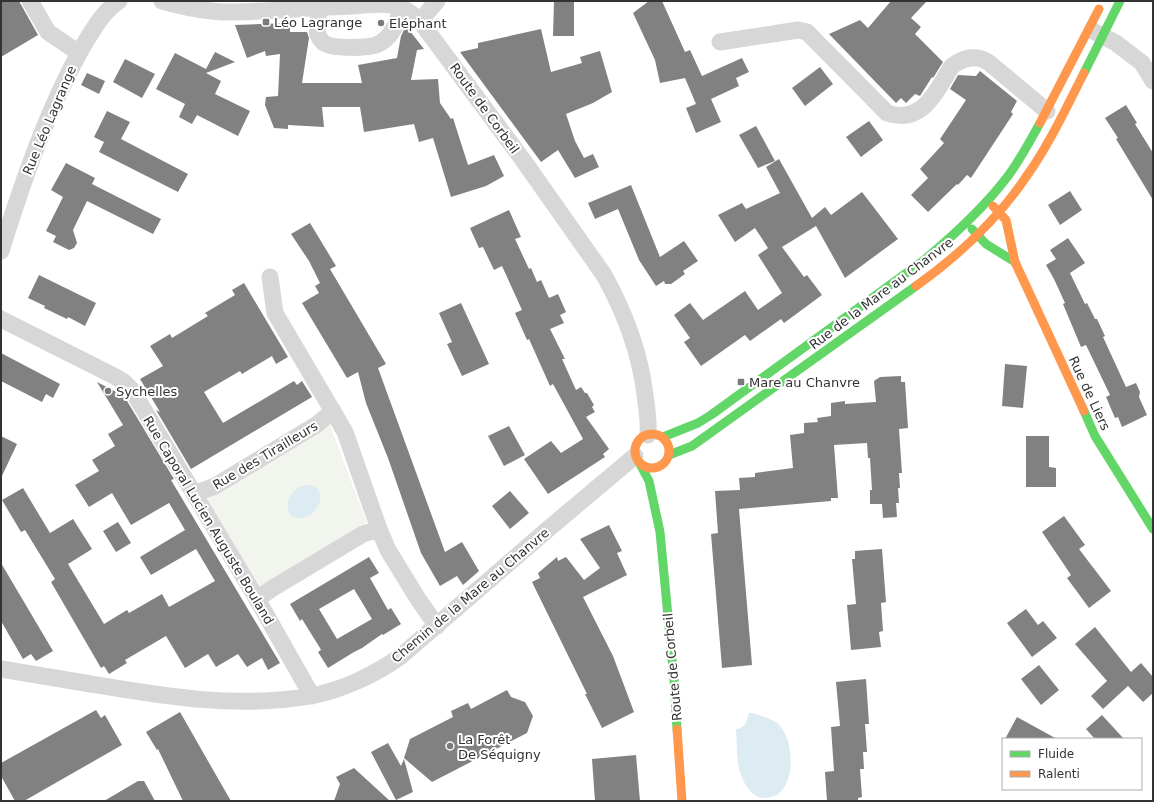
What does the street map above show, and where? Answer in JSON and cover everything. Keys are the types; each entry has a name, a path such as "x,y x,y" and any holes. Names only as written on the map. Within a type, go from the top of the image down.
{"main road":[{"name":"Rue de la Mare au Chanvre","path":"669,455 692,446 930,276 996,209 1020,187 1037,160 1075,90 1096,32 1104,1"},
{"name":"Rue de la Mare au Chanvre","path":"655,436 698,423 711,415 923,261 953,236 978,211 1008,176 1026,149 1047,111 1096,32 1120,1"},
{"path":"996,209 1006,188 1008,176"},
{"name":"Rue de Liers","path":"996,209 1006,220 1015,262 1095,436 1153,529"},
{"path":"953,236 974,232 985,244 1015,262"},
{"path":"655,436 667,442 669,455 659,471 650,468 638,460 634,450 638,441 655,436"},
{"name":"Route de Corbeil","path":"638,460 649,481 660,532 674,680 682,801"},
{"name":"Route de Corbeil","path":"660,532 662,497"}],"street":[{"path":"30,1 48,32 79,53"},
{"name":"Rue Léo Lagrange","path":"1,251 22,185 66,76 104,15 119,1"},
{"name":"Route de Corbeil","path":"162,1 185,8 212,12 236,13 319,7 385,5 401,8 410,12 420,21 524,160 604,275 615,294 632,335 639,358 649,421 655,436"},
{"path":"420,21 437,1"},
{"path":"319,7 318,34 323,43 341,47 376,45 388,36 394,28 398,22 401,8"},
{"path":"720,42 798,30 807,32 887,113 900,116 912,114 924,108 952,66 957,62 968,58 979,58 988,62 1047,111"},
{"path":"1096,32 1116,43 1142,63 1153,81"},
{"path":"270,277 275,313 345,432 379,529 388,550 418,599 437,626"},
{"name":"Rue Caporal Lucien Auguste Bouland","path":"1,319 114,376 124,382 132,390 257,599 312,696"},
{"name":"Rue des Tirailleurs","path":"194,494 215,486 303,433 316,425 333,410"},
{"name":"Chemin de la Mare au Chanvre","path":"1,669 131,691 212,701 279,700 312,696 346,686 384,668 401,656 547,530 638,460"},
{"path":"257,599 363,534 379,529"}],"shaded area":[{"path":"330,425 367,523 260,587 207,499"},
{"path":"306,485 313,486 318,489 320,500 318,506 308,516 300,518 294,517 290,514 288,509 290,497 299,487"},
{"path":"749,713 775,721 782,729 789,745 791,765 787,782 781,792 773,797 760,798 752,793 748,789 739,770 736,729 744,726"}],"building":[{"path":"1,1 19,1 38,35 1,57"},
{"path":"554,1 574,1 574,36 553,36"},
{"path":"649,1 662,1 685,52 690,50 702,76 742,58 749,72 736,78 739,86 711,99 721,122 696,133 686,108 696,104 685,78 660,83 655,60 633,13"},
{"path":"891,1 927,1 911,18 921,27 915,34 943,62 920,96 915,94 906,103 901,98 896,103 829,34 860,20 868,28"},
{"path":"290,23 290,32 307,32 309,38 302,83 362,83 358,65 397,58 401,36 406,26 424,49 417,50 411,80 438,79 440,103 451,119 453,118 468,165 494,155 504,176 486,186 451,197 433,138 419,142 414,124 364,132 360,107 322,107 324,127 288,125 288,129 274,128 265,105 266,97 278,96 280,54 266,56 265,51 247,58 235,25"},
{"path":"541,29 551,72 582,63 580,57 600,51 612,92 593,103 566,114 575,141 584,158 593,154 599,167 575,178 558,150 541,162 460,52 478,48 478,43"},
{"path":"215,52 235,62 206,73 221,81 215,94 250,111 238,136 197,115 192,124 179,117 185,104 156,89 175,53 206,69"},
{"path":"125,59 155,74 142,98 113,82"},
{"path":"820,67 833,84 805,106 792,88"},
{"path":"980,71 1017,101 1011,112 1013,114 971,178 967,175 928,212 911,195 928,178 920,169 944,143 940,139 966,100 950,89 958,75 976,76"},
{"path":"87,73 105,81 99,94 81,85"},
{"path":"1126,105 1137,123 1135,124 1153,153 1153,200 1105,118"},
{"path":"107,111 130,122 121,139 188,174 178,192 99,152 104,142 94,137"},
{"path":"869,121 883,140 861,157 846,137"},
{"path":"756,126 775,161 758,168 739,135"},
{"path":"779,159 812,218 825,207 831,215 862,192 898,239 845,278 816,226 782,247 804,277 807,275 822,295 784,323 781,319 750,341 745,335 701,366 684,342 690,338 674,315 690,303 703,320 745,291 758,310 782,293 758,255 768,248 755,228 735,242 718,215 742,203 746,209 780,193 766,167"},
{"path":"66,163 95,178 92,184 161,219 153,234 87,201 73,230 77,243 74,248 69,250 53,242 56,236 46,231 63,197 51,190"},
{"path":"631,185 660,257 684,241 698,261 683,271 685,274 671,284 665,284 664,281 656,286 639,260 618,209 595,219 588,203"},
{"path":"1070,191 1082,210 1060,225 1048,205"},
{"path":"509,210 521,237 515,239 529,269 531,268 537,282 541,280 549,298 558,294 566,312 560,315 564,323 550,329 565,359 562,359 576,390 581,387 585,393 587,393 594,405 592,407 595,412 586,417 609,449 603,454 605,457 548,494 524,459 551,441 561,453 583,439 553,384 550,386 529,339 527,340 515,313 522,310 502,266 494,270 483,247 479,248 470,228"},
{"path":"310,223 336,266 330,269 386,364 378,368 445,552 462,542 479,571 463,585 457,576 440,586 421,553 388,458 366,403 358,372 347,378 302,303 319,293 315,286 320,283 309,261 291,234"},
{"path":"1068,238 1085,263 1070,273 1085,304 1087,303 1095,319 1097,319 1105,336 1103,337 1126,387 1136,383 1140,392 1139,397 1147,415 1122,427 1118,417 1115,418 1106,397 1110,395 1086,345 1081,347 1063,304 1065,303 1046,265 1056,259 1050,250"},
{"path":"39,275 96,303 85,326 68,317 67,319 44,308 45,306 28,298"},
{"path":"244,283 288,357 276,364 272,356 242,374 240,371 204,392 223,423 294,381 297,385 302,381 312,397 191,469 156,410 160,412 140,379 163,366 150,346 170,334 172,338 208,316 205,313 235,295 232,290"},
{"path":"461,303 489,364 462,376 447,344 452,342 439,313"},
{"path":"1,353 60,384 53,398 46,394 42,402 1,381"},
{"path":"1005,364 1027,366 1023,408 1002,406"},
{"path":"901,376 901,382 905,382 908,428 899,429 902,473 899,473 900,488 898,488 899,503 896,503 897,517 883,518 882,504 870,504 870,490 872,490 870,458 868,458 867,443 834,445 838,498 831,498 831,501 739,509 752,665 722,668 711,534 718,533 715,491 740,490 739,478 755,477 755,473 793,468 790,435 804,433 804,423 818,422 817,418 831,416 831,403 845,401 845,404 876,402 874,381 880,377"},
{"path":"97,382 124,396 174,479 171,480 280,663 268,670 262,658 247,667 238,654 216,667 208,654 185,668 166,636 125,660 127,663 109,674 104,666 101,668 51,582 55,579 25,530 21,532 2,500 23,488 50,533 73,519 92,549 68,564 104,624 127,610 129,613 162,594 169,607 215,581 196,549 151,575 140,557 185,530 169,503 131,525 112,493 89,507 75,485 99,471 92,460 115,446 108,434 123,425"},
{"path":"509,426 525,455 504,466 488,436"},
{"path":"1,436 17,444 1,478"},
{"path":"1026,436 1049,436 1049,467 1056,468 1056,487 1026,487"},
{"path":"510,491 529,513 510,529 492,506"},
{"path":"1064,516 1085,545 1079,549 1111,591 1089,608 1067,578 1071,575 1042,532"},
{"path":"118,522 131,543 116,552 103,531"},
{"path":"609,525 622,551 617,553 627,575 583,597 613,656 634,712 602,728 532,582 540,578 538,573 557,557 558,561 566,557 584,580 600,568 580,539"},
{"path":"882,549 886,602 881,603 883,631 879,632 881,647 851,650 847,605 856,604 852,559 855,559 855,551"},
{"path":"369,557 379,573 370,578 388,610 391,608 401,624 383,635 382,634 328,668 318,652 321,650 320,648 302,619 300,621 290,604","holes":["354,589 372,619 337,639 319,609"]},
{"path":"1,563 53,651 36,661 31,654 23,659 1,621"},
{"path":"1026,609 1038,625 1043,621 1057,638 1032,657 1007,623"},
{"path":"1095,627 1131,672 1141,663 1153,677 1153,693 1143,702 1128,686 1103,709 1091,696 1107,681 1075,644"},
{"path":"1039,665 1059,690 1041,705 1021,679"},
{"path":"866,679 869,724 865,724 867,752 863,752 864,769 860,769 862,797 858,798 858,801 827,801 825,772 834,771 831,727 840,726 836,682"},
{"name":"La Forêt De Séquigny","path":"507,690 511,697 525,702 533,716 527,733 432,782 404,758 410,739 453,717 451,711 468,703 471,709"},
{"path":"96,710 101,718 105,715 122,745 24,801 15,801 1,776 1,763"},
{"path":"180,712 231,801 183,801 158,749 157,750 146,732"},
{"path":"1102,715 1123,738 1094,738 1086,729"},
{"path":"1017,717 1055,738 1006,738"},
{"path":"388,743 401,766 404,759 413,792 396,800 371,752"},
{"path":"636,755 640,801 595,801 592,759"},
{"path":"354,768 390,801 334,801 340,784 336,777"},
{"path":"138,781 144,781 155,801 104,801"}],"traffic: fast":[{"path":"1084,73 1120,1"},
{"path":"663,437 698,423 711,415 923,261 968,221 999,188 1017,164 1040,123"},
{"path":"972,229 986,244 1015,262"},
{"path":"669,455 692,446 916,286"},
{"path":"1084,411 1095,436 1153,529"},
{"path":"640,464 649,481 660,532 674,680 677,729"}],"traffic: slow":[{"path":"1040,123 1099,9"},
{"path":"916,286 962,250 990,222 1015,193 1050,139 1084,73"},
{"path":"993,206 1006,220 1015,262 1084,411"},
{"path":"649,434 655,434 659,435 666,441 669,451 668,458 662,465 655,468 649,468 645,467 638,461 635,454 635,448 636,444 642,437 649,434"},
{"path":"677,729 682,801"}],"place":[{"name":"Léo Lagrange","path":"266,22"},
{"name":"Eléphant","path":"381,23"},
{"name":"Mare au Chanvre","path":"741,382"},
{"name":"Sychelles","path":"108,391"},
{"name":"La Forêt De Séquigny","path":"450,746"}]}
